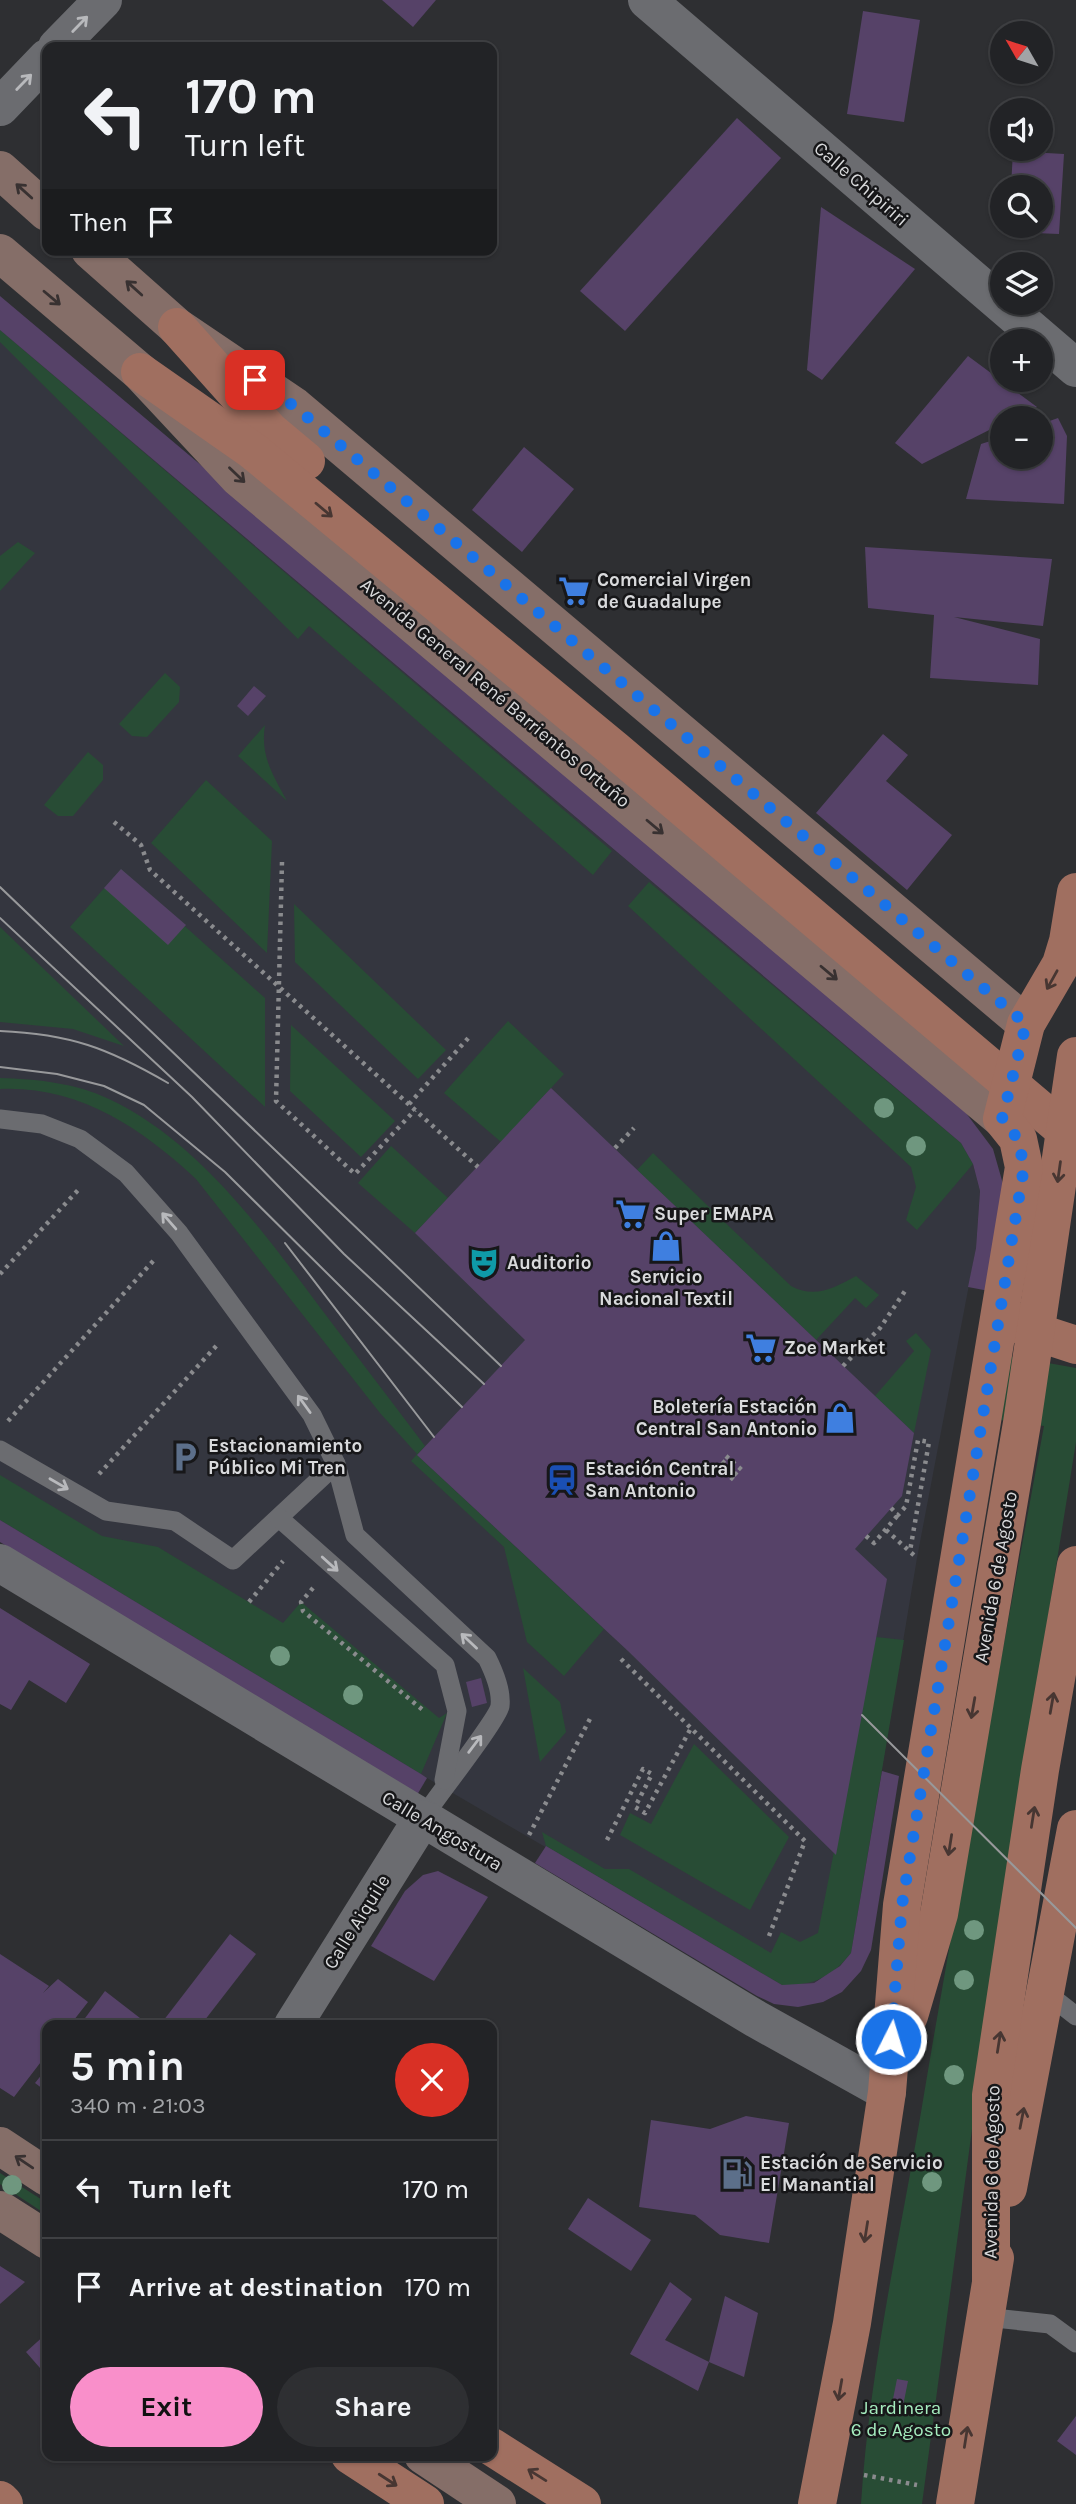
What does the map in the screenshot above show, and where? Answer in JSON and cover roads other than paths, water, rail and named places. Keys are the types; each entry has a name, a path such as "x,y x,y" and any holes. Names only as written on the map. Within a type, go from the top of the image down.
{"main road":[{"path":"0,170 42,208"},
{"name":"Avenida General René Barrientos Ortuño","path":"0,253 140,372 239,478 1002,1119"},
{"path":"97,256 177,327 269,430 1076,1140"},
{"path":"177,327 294,406 1026,1024 1076,1074"},
{"path":"140,372 253,451 622,741 1076,1114"},
{"path":"1002,1119 1026,1024 1061,964 1076,892"},
{"name":"Avenida 6 de Agosto","path":"887,2092 939,1914 1022,1423 1076,1056"},
{"name":"Avenida 6 de Agosto","path":"826,2492 887,2092 902,1905 1024,1167 1018,1139 1002,1119"},
{"path":"1001,1313 1030,1330 1076,1345"},
{"name":"Avenida 6 de Agosto","path":"988,2299 991,2095 1040,1770 1076,1565"},
{"name":"Avenida 6 de Agosto","path":"940,2495 988,2299 1076,1829"},
{"path":"0,2146 42,2175"},
{"path":"0,2210 42,2237"},
{"path":"497,2450 582,2504"},
{"path":"359,2461 425,2504"},
{"path":"432,2461 497,2504"},
{"path":"0,2500 4,2504"}],"street":[{"path":"63,42 103,0"},
{"name":"Calle Chipiriri","path":"647,0 1076,368"},
{"path":"0,107 42,63"},
{"name":"Calle Angostura","path":"0,1563 756,2020 887,2092"},
{"name":"Calle Aiquile","path":"296,2020 422,1819"}],"lane":[{"path":"0,1119 42,1124 80,1139 126,1173 179,1233 312,1415 336,1464 355,1535 487,1658 495,1674 500,1700 497,1715 443,1786 422,1819"},
{"path":"0,1450 106,1511 175,1521 233,1560 336,1464"},
{"path":"279,1518 444,1665 457,1711 443,1786"},
{"path":"1044,1991 1076,2016"},
{"path":"988,2299 1050,2324 1076,2343"}],"tram line":[{"path":"0,887 501,1366"},
{"path":"0,918 192,1097 344,1254 484,1384"},
{"path":"0,1031 47,1035 88,1045 168,1083"},
{"path":"0,1067 57,1074 104,1086 144,1105 225,1172 462,1407"},
{"path":"285,1243 434,1437"},
{"path":"862,1715 1076,1928"}],"place":[{"name":"Comercial Virgen de Guadalupe","path":"574,591"},
{"name":"Super EMAPA","path":"631,1214"},
{"name":"Servicio Nacional Textil","path":"666,1246"},
{"name":"Auditorio","path":"484,1263"},
{"name":"Zoe Market","path":"761,1348"},
{"name":"Boletería Estación Central San Antonio","path":"840,1418"},
{"name":"Estacionamiento Público Mi Tren","path":"185,1457"},
{"name":"Estación Central San Antonio","path":"562,1480"},
{"name":"Estación de Servicio El Manantial","path":"737,2174"}],"park label":[{"name":"Jardinera 6 de Agosto","path":"901,2419"}]}
